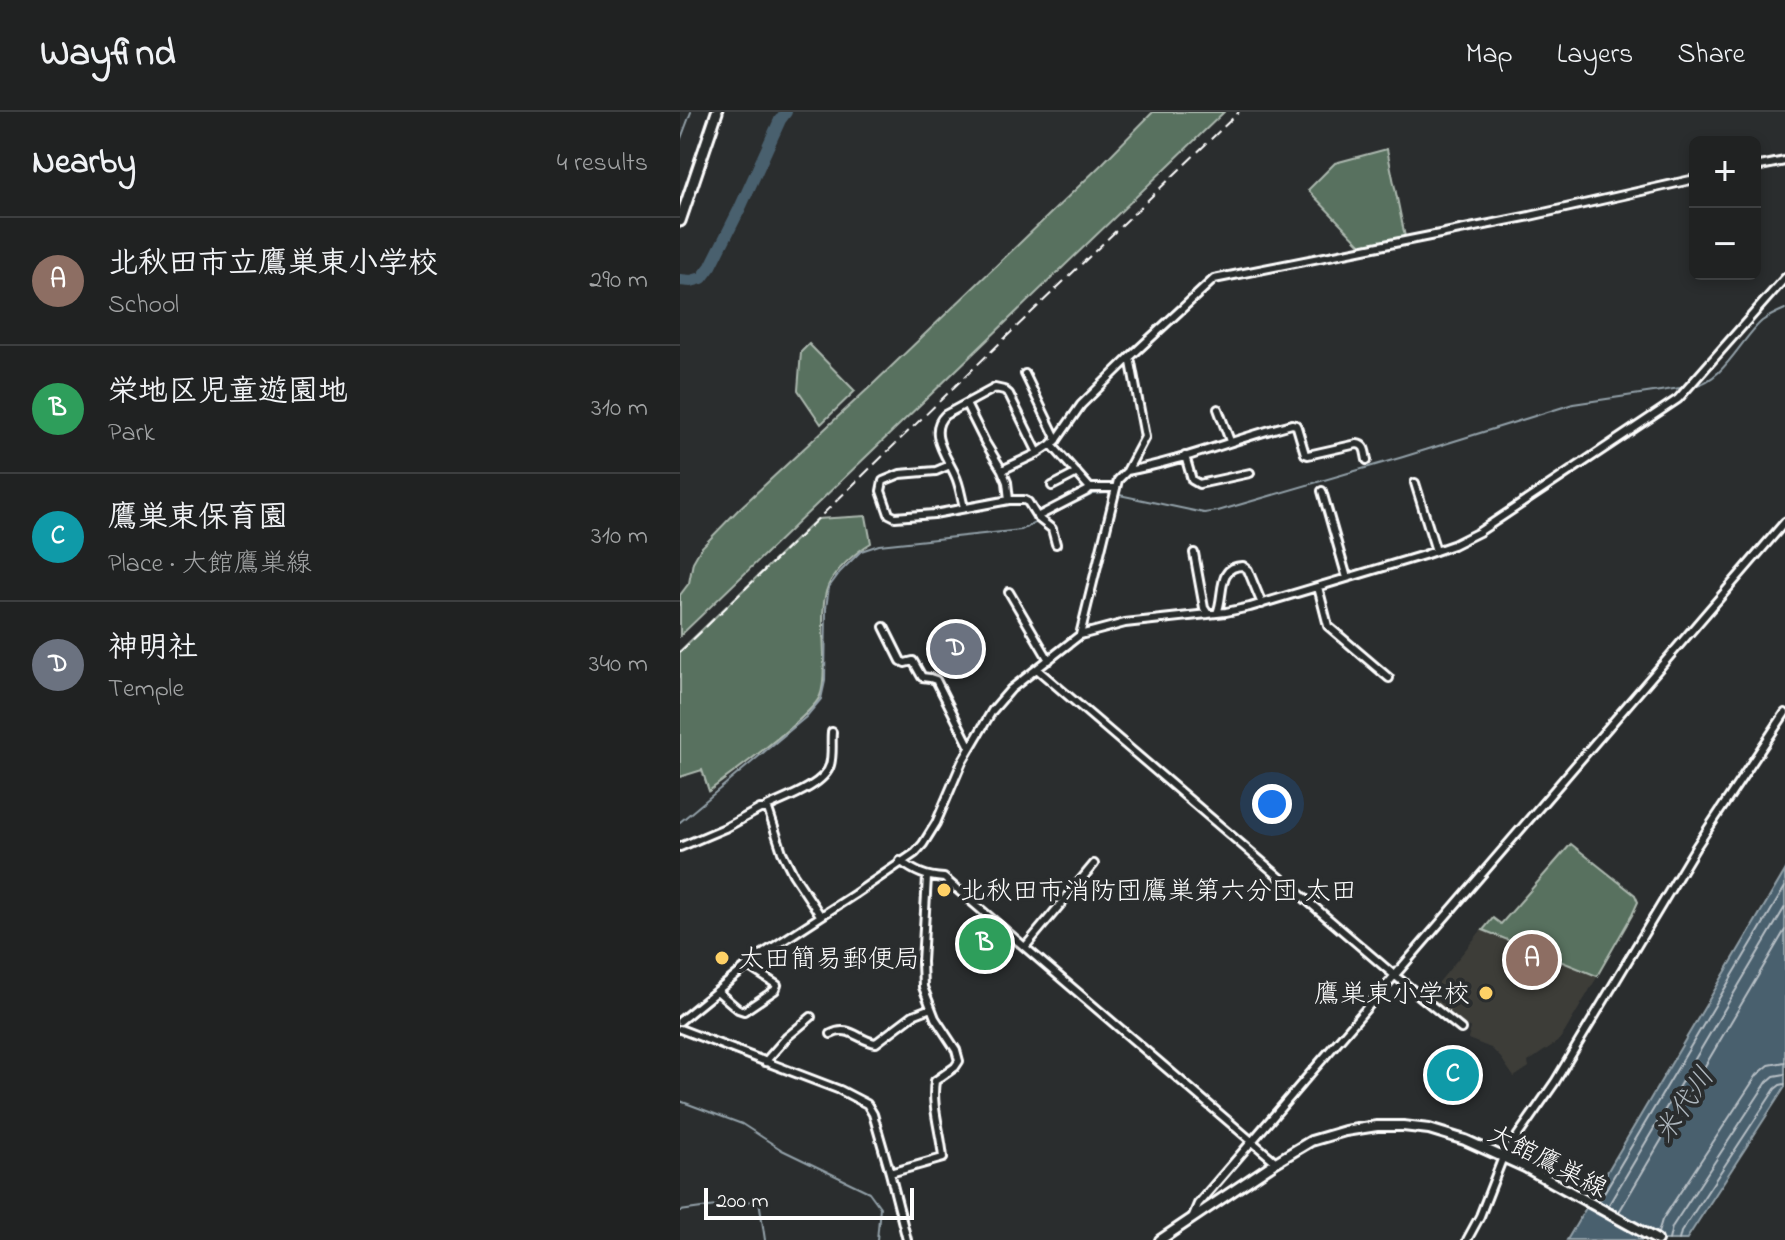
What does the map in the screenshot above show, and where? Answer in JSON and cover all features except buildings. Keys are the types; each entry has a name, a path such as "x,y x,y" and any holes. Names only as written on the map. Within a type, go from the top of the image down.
{"highway":[{"path":"680,221 717,112"}],"main road":[{"name":"大館鷹巣線","path":"1160,1240 1311,1141 1345,1131 1403,1126 1429,1129 1465,1140 1503,1157 1657,1240"}],"street":[{"path":"1761,166 1785,161"},
{"path":"1002,470 1054,442 1081,405 1214,279 1530,216 1689,180"},
{"path":"681,1020 748,966 915,853 929,835 970,747 992,711 1011,689 1080,635 1125,623 1212,614 1262,604 1436,551 1479,532 1668,408 1785,278"},
{"path":"1080,635 1118,480 1127,471 1145,437 1130,357"},
{"path":"1025,374 1054,442 1077,473 1090,488 1114,493"},
{"path":"964,507 938,435 939,420 945,415 995,388 1004,390 1009,394 1038,453"},
{"path":"966,404 1002,470 1009,500"},
{"path":"1218,409 1230,441"},
{"path":"1127,471 1155,466 1292,424 1297,427 1305,454 1362,445 1367,460"},
{"path":"1185,456 1195,483 1250,473"},
{"path":"950,465 936,471 890,476 883,481 881,491 889,514 895,517 934,514 1024,500 1039,519 1052,529 1056,544"},
{"path":"1052,486 1077,473"},
{"path":"1415,483 1436,551"},
{"path":"1039,519 1090,488"},
{"path":"1322,491 1347,578"},
{"path":"1193,1219 1198,1204 1785,522"},
{"path":"1194,553 1204,608 1212,614"},
{"path":"1212,614 1222,601 1224,577 1235,566 1248,570 1262,604"},
{"path":"1318,587 1328,626 1389,678"},
{"path":"1009,592 1049,660"},
{"path":"884,627 901,661 913,661 922,677 936,680 970,747"},
{"path":"1038,670 1461,1029"},
{"path":"1467,1240 1503,1157 1555,1082 1696,847 1785,713"},
{"path":"680,847 815,783 831,764 832,732"},
{"path":"763,809 768,809 782,852 820,915"},
{"path":"900,861 927,877 944,878 1276,1162"},
{"path":"1025,947 1094,864"},
{"path":"890,1173 943,1158 933,1096 935,1081 959,1061 956,1050 935,1018 923,987 927,877"},
{"path":"717,991 744,1011 775,990 777,985 748,966"},
{"path":"831,1034 838,1030 852,1031 876,1043 913,1015 931,1008"},
{"path":"765,1062 787,1037 811,1017"},
{"path":"680,1029 840,1090 867,1104 873,1114 907,1240"}],"shaded area":[{"path":"1570,843 1636,895 1639,902 1563,1035 1514,1077 1491,1048 1468,1039 1471,1028 1427,997 1492,917 1501,922"}],"green space":[{"path":"1153,112 1224,112 680,636 680,595 689,583 693,562 701,548"},
{"path":"1387,149 1405,237 1361,245 1308,190 1335,163"},
{"path":"809,344 855,391 821,424 798,390 801,352"},
{"path":"866,516 871,543 841,568 828,586 823,612 823,682 814,705 752,759 709,791 702,770 680,777 680,651 817,519"},
{"path":"1571,844 1635,895 1638,902 1597,976 1483,930 1493,918 1501,924"},
{"path":"992,923 1004,933 978,964 965,954"}],"water":[{"name":"米代川","path":"1785,871 1785,1087 1686,1240 1567,1240"}],"waterway":[{"path":"680,141 691,112"},
{"path":"680,280 702,278 711,266 786,112"},
{"path":"1693,386 1713,377 1762,321 1785,309"},
{"path":"680,822 806,717 821,699 825,681 829,587 861,551 879,545 1021,530 1093,494 1110,493 1204,513 1218,511 1573,404 1687,387"},
{"path":"680,1101 742,1124 782,1150 869,1192 880,1207 877,1240"},
{"path":"680,1211 759,1200 765,1240"}],"railway":[{"path":"680,652 1239,112"}],"place":[{"name":"神明社","path":"956,649"},
{"name":"北秋田市消防団鷹巣第六分団 太田","path":"944,890"},
{"name":"栄地区児童遊園地","path":"985,944"},
{"name":"太田簡易郵便局","path":"722,958"},
{"name":"北秋田市立鷹巣東小学校","path":"1532,960"},
{"name":"鷹巣東小学校","path":"1486,993"},
{"name":"鷹巣東保育園","path":"1453,1075"}]}
